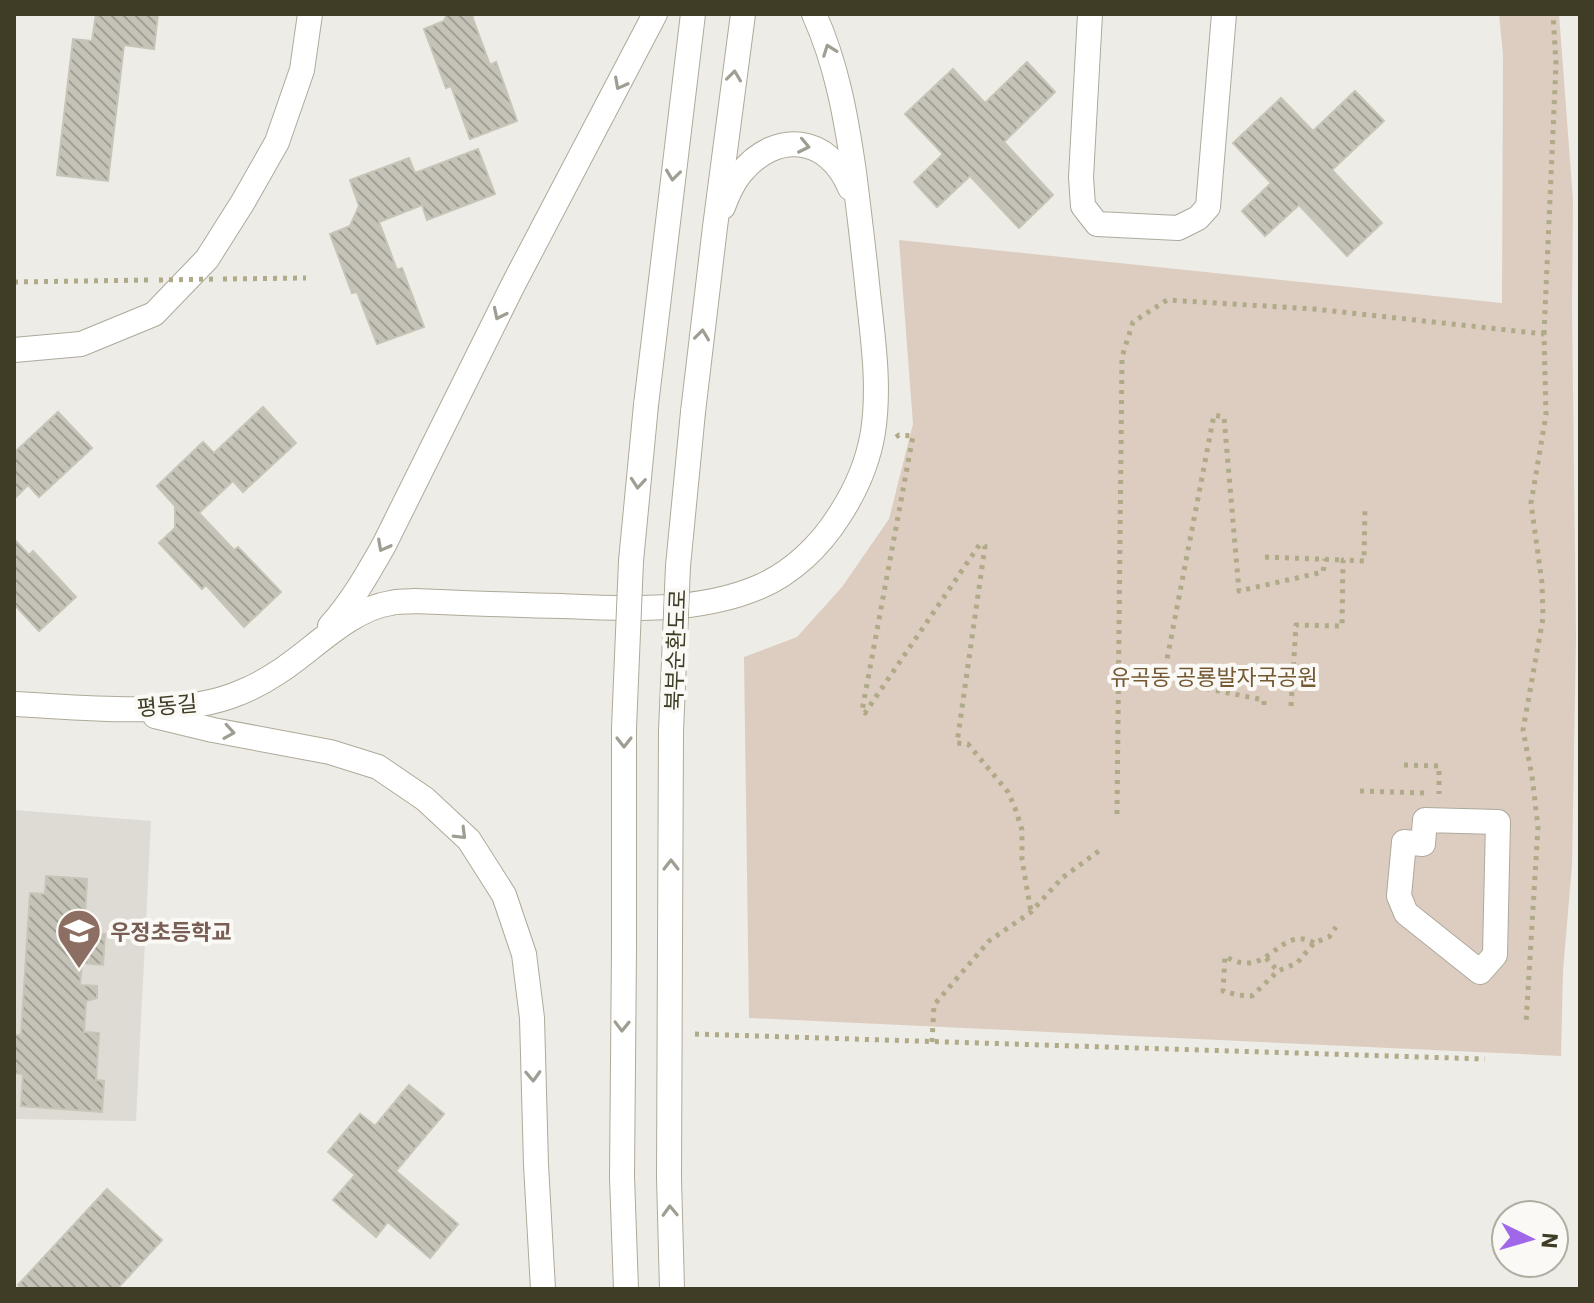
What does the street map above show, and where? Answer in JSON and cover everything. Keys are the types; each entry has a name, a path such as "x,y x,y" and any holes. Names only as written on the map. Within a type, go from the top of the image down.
{"main road":[{"path":"14,350 81,344 154,314 207,259 277,142 302,70 310,14"},
{"path":"306,651 339,615 364,581 384,545 513,285 655,14"},
{"path":"626,1289 622,1177 624,728 631,561 646,405 693,14"},
{"name":"북부순환도로","path":"672,1289 669,1178 671,731 678,566 693,412 743,14"},
{"path":"306,651 338,626 389,603 415,601 644,609 727,597 758,587 786,572 830,530 852,497 866,464 876,400 875,366 859,209 842,97 835,67 814,14"},
{"path":"1090,14 1081,177 1083,206 1097,224 1178,228 1198,218 1208,207 1224,14"},
{"path":"715,227 740,174 757,157 788,143 821,150 837,163 859,209"},
{"name":"평동길","path":"14,704 126,709 191,706 238,694 278,673 306,651"},
{"path":"126,709 213,730 330,752 378,767 425,799 469,840 504,895 524,954 532,1018 543,1289"},
{"path":"1425,820 1498,822 1495,955 1480,972 1406,913 1399,896 1404,842 1423,844 1425,820"}],"path":[{"path":"1526,1023 1538,827 1523,730 1543,618 1542,583 1531,503 1546,415 1544,334 1556,64 1553,14"},
{"path":"14,282 306,278"},
{"path":"1117,814 1122,357 1133,322 1167,300 1314,309 1544,334"},
{"path":"1264,705 1264,700 1163,680 1214,415 1224,417 1239,591 1323,572 1325,559"},
{"path":"913,436 862,711 865,713 980,544 985,546 957,743 968,744 1008,792 1022,830 1022,860 1031,912"},
{"path":"1265,557 1364,561 1365,506"},
{"path":"1291,706 1296,625 1342,626 1343,560"},
{"path":"1404,765 1439,766 1439,794"},
{"path":"932,1042 934,1005 989,941 1031,912 1062,878 1103,848"},
{"path":"1314,943 1304,938 1292,940 1266,958 1248,965 1225,956 1220,990 1252,996 1278,971 1297,963 1314,943 1329,937 1336,927"},
{"path":"1266,958 1278,971"},
{"path":"669,1033 1485,1059"}],"shaded area":[{"name":"우정초등학교","path":"14,810 151,821 136,1121 14,1119"}],"green space":[{"name":"유곡동 공룡발자국공원","path":"1499,14 1559,14 1573,200 1576,638 1572,865 1563,971 1561,1056 749,1018 744,657 797,637 842,587 889,519 913,424 899,240 1502,303 1503,55"}],"building":[{"path":"96,14 158,14 154,49 124,45 108,181 57,175 73,39 92,41"},
{"path":"447,14 478,14 472,16 490,65 496,62 517,121 470,139 451,86 446,88 424,29 444,21"},
{"path":"1027,62 1055,92 1004,142 1053,195 1019,228 970,176 937,207 914,182 943,154 905,114 953,69 985,103"},
{"path":"1355,91 1384,121 1332,170 1382,223 1347,256 1299,205 1265,236 1242,211 1271,183 1233,143 1281,98 1313,131"},
{"path":"478,149 495,194 427,220 422,205 379,222 397,270 402,268 424,327 377,344 357,292 352,293 330,234 350,226 359,206 350,180 409,158 415,173"},
{"path":"263,407 296,443 243,492 233,481 199,513 234,550 238,547 281,592 244,627 206,585 202,589 159,543 175,528 175,506 157,486 203,442 214,453"},
{"path":"58,412 92,448 39,497 28,485 14,499 14,453"},
{"path":"14,539 29,555 33,551 76,597 39,631 14,604"},
{"path":"46,876 87,879 84,933 105,934 103,965 82,963 80,985 97,986 97,998 86,1001 84,1032 99,1033 96,1080 104,1081 102,1112 21,1106 23,1074 14,1073 14,1035 21,1035 30,893 45,894"},
{"path":"409,1085 444,1114 396,1171 458,1224 430,1258 388,1222 376,1237 333,1200 355,1175 328,1152 360,1114 375,1126"},
{"path":"107,1189 162,1240 117,1289 22,1289 18,1285"}],"place":[{"name":"우정초등학교","path":"79,970"}]}
